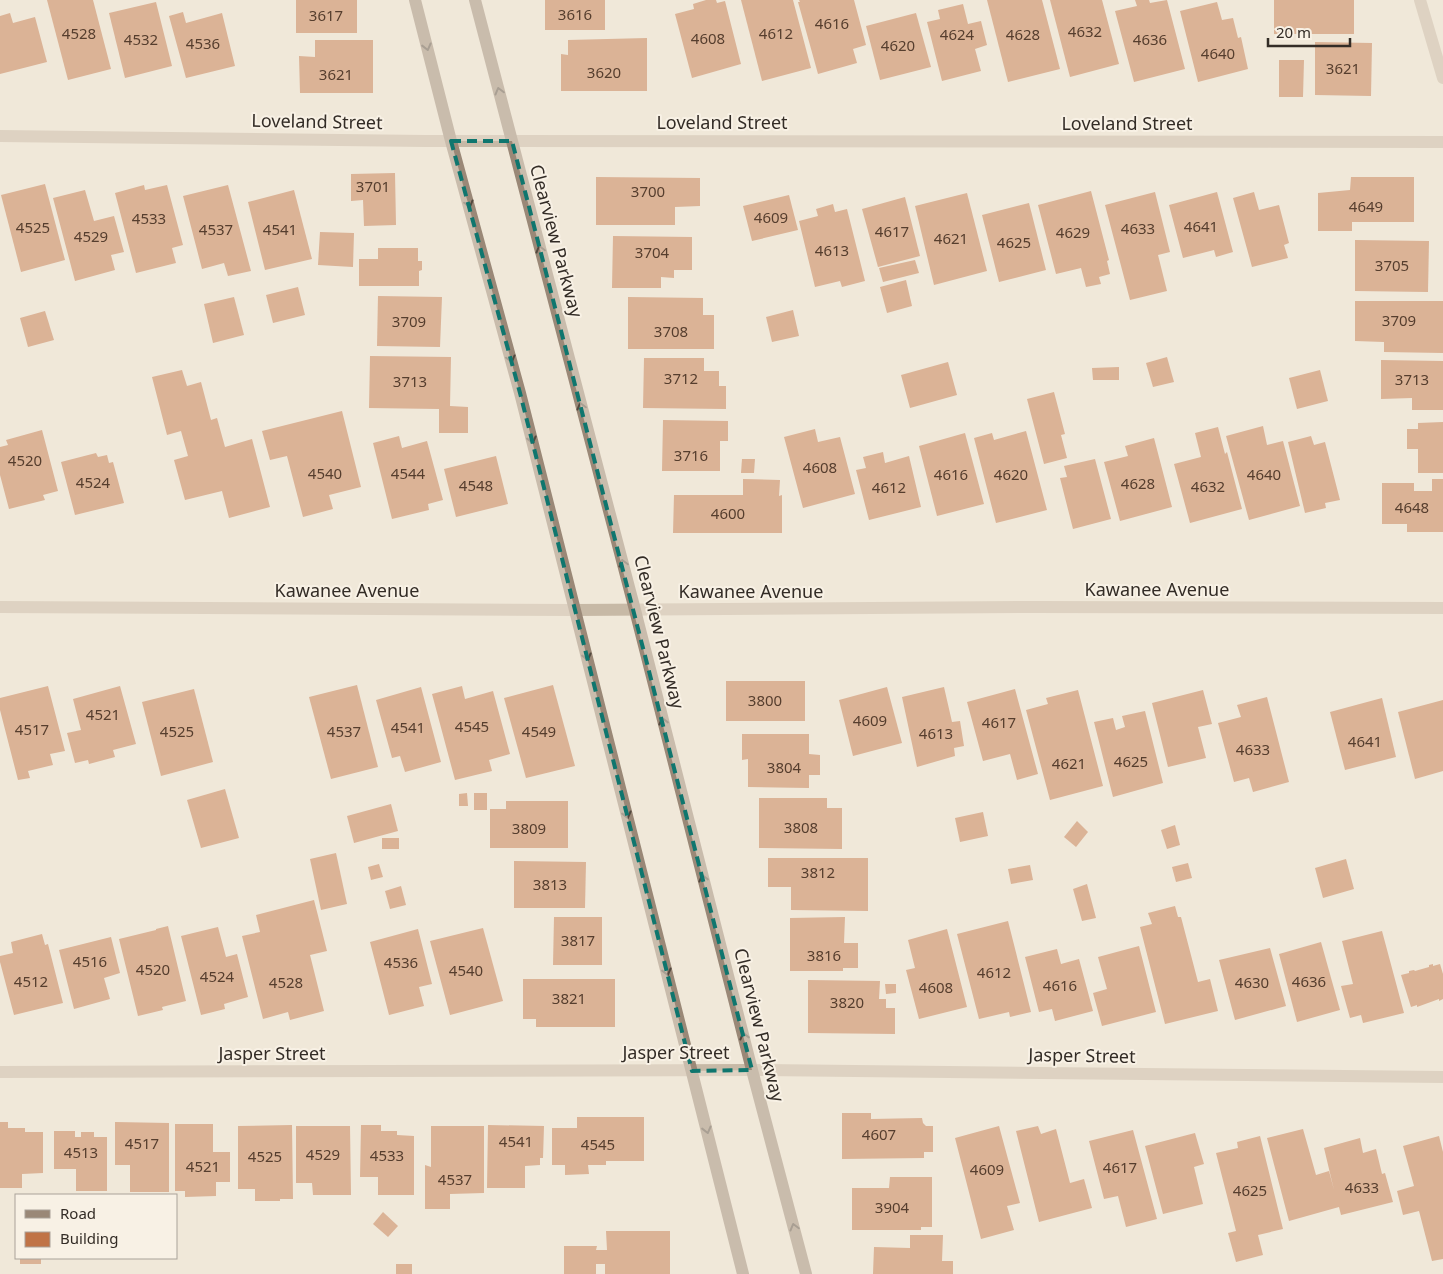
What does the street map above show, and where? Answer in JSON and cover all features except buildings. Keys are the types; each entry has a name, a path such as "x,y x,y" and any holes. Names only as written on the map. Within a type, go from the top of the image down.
{"main road":[{"path":"415,0 451,141 502,324 743,1274"},
{"name":"Clearview Parkway","path":"475,0 806,1274"}],"street":[{"path":"1420,0 1443,78"},
{"name":"Loveland Street","path":"0,136 451,141 1443,142"},
{"name":"Kawanee Avenue","path":"0,607 574,610 1033,607 1443,608"},
{"name":"Jasper Street","path":"0,1072 752,1070 1443,1077"}],"highlighted area":[{"path":"451,141 512,141 752,1070 692,1071 520,393"}]}
